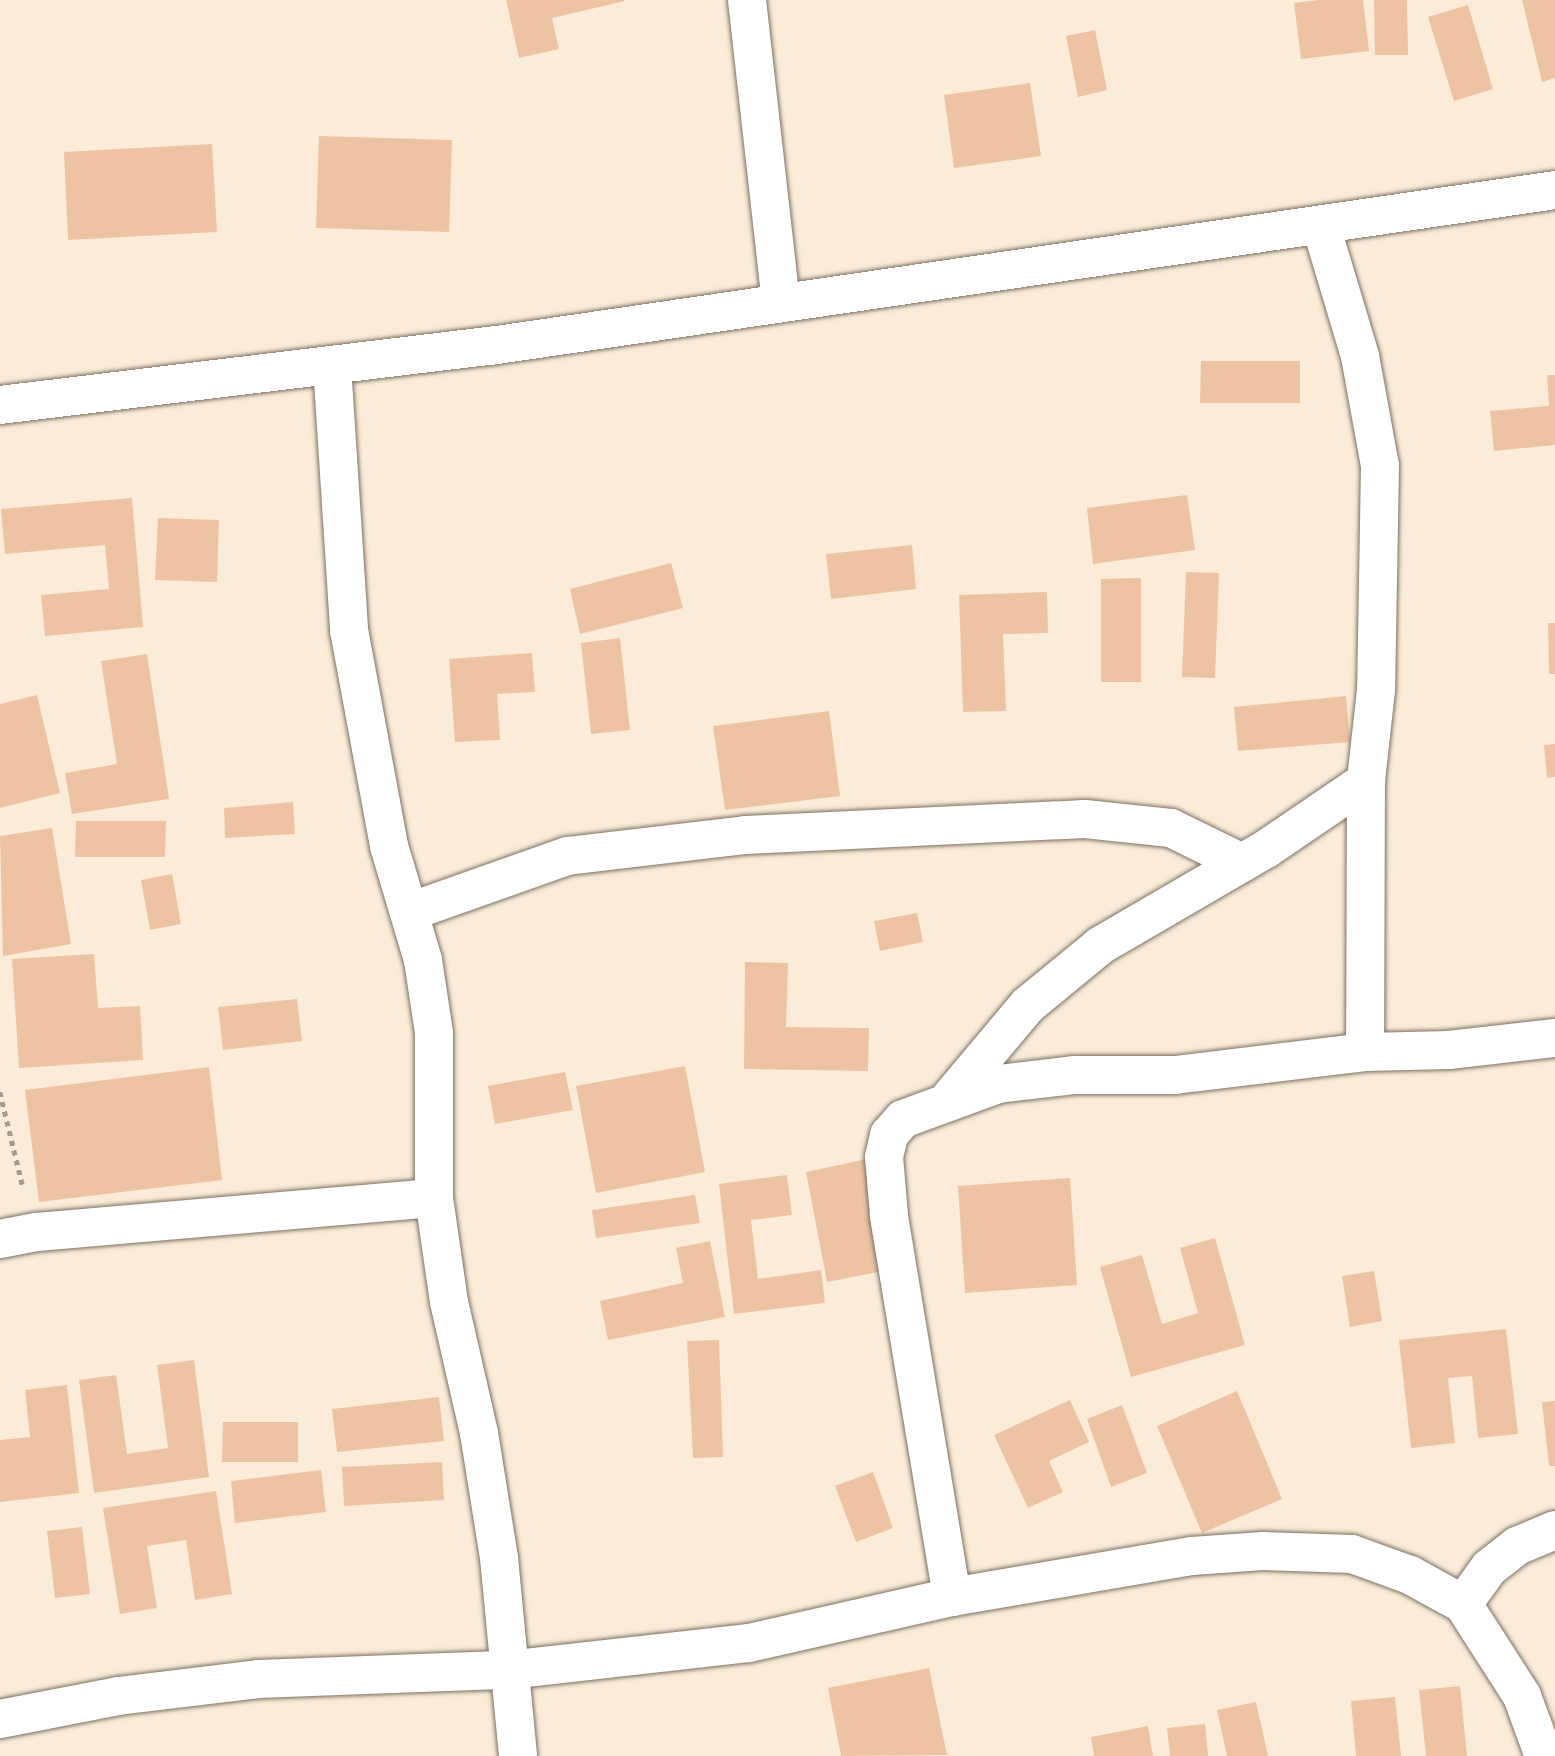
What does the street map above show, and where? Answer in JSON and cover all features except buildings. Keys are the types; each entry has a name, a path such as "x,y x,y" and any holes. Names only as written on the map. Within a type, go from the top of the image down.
{"street":[{"path":"747,0 782,303"},
{"path":"0,405 490,346 1555,190"},
{"path":"1321,226 1360,356 1380,466 1376,690 1366,781 1365,1052"},
{"path":"332,365 349,630 373,771 423,960 434,1033 434,1198 449,1302 479,1433 499,1558 518,1756"},
{"path":"949,1099 1028,1005 1091,954 1242,863 1366,781"},
{"path":"409,912 567,856 746,835 1085,819 1171,828 1242,863"},
{"path":"952,1597 889,1215 884,1157 889,1135 903,1119 949,1099 998,1084 1175,1075 1365,1052 1449,1050 1555,1038"},
{"path":"0,1239 37,1232 434,1198"},
{"path":"1463,1604 1489,1568 1517,1546 1555,1530"},
{"path":"0,1719 118,1696 258,1679 508,1670 749,1643 952,1597 1192,1556 1263,1551 1352,1554 1409,1575 1463,1604 1522,1696 1544,1756"}],"path":[{"path":"0,1092 37,1232"}]}
